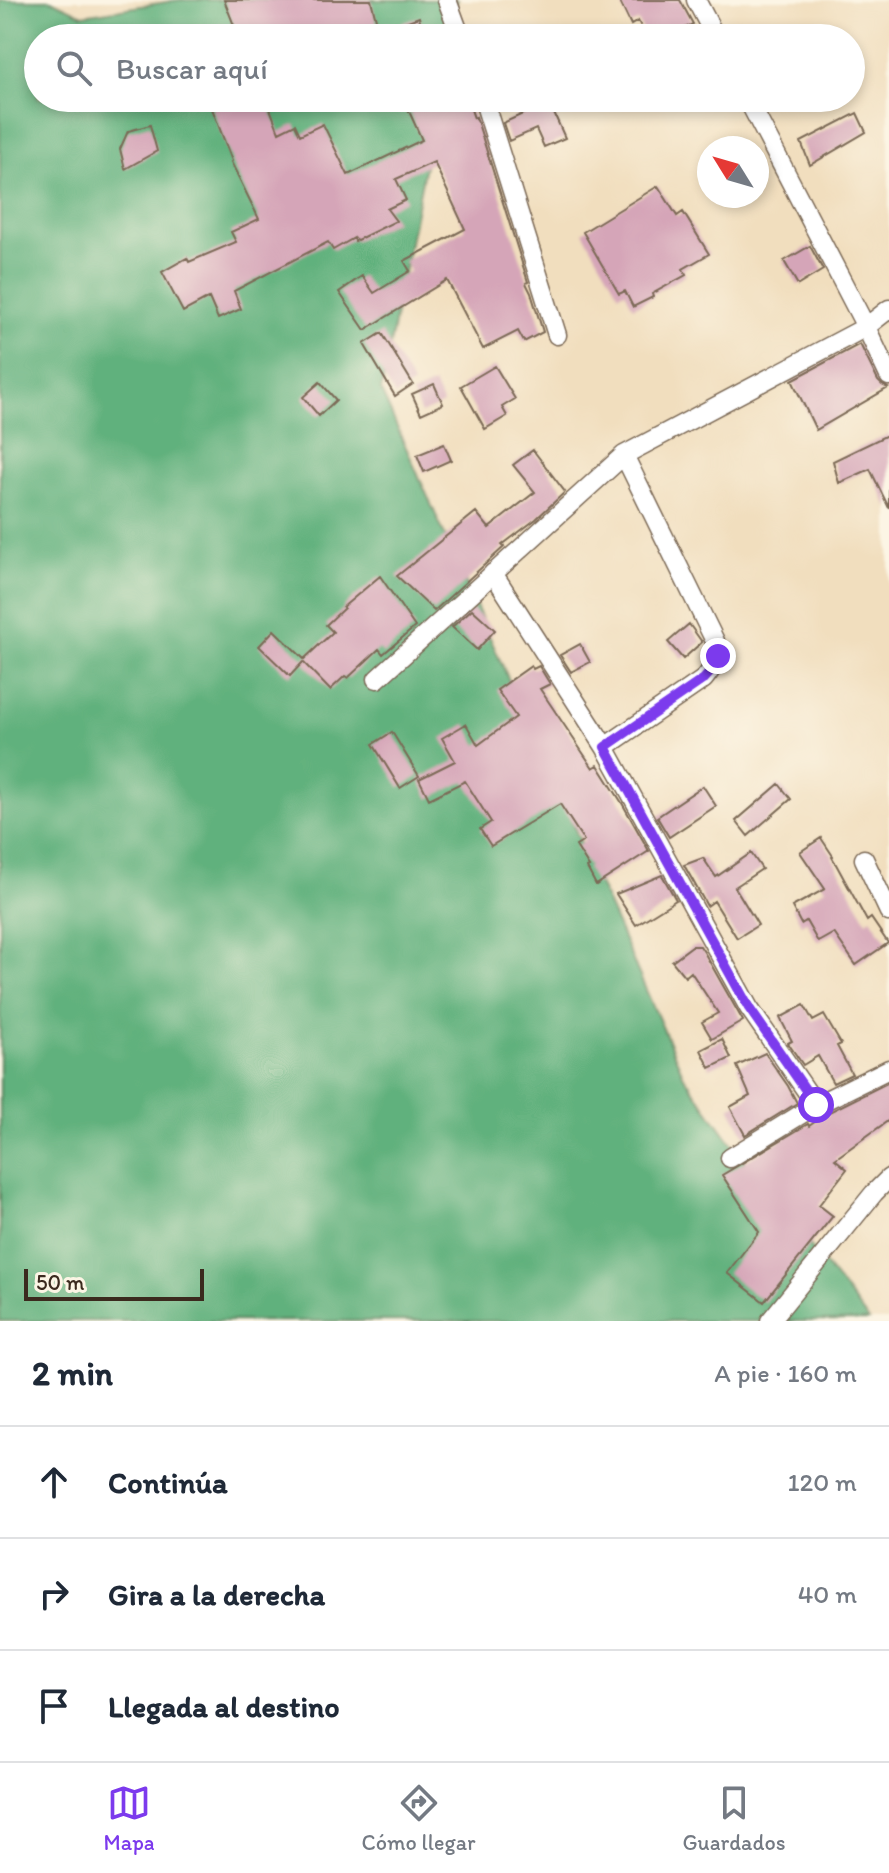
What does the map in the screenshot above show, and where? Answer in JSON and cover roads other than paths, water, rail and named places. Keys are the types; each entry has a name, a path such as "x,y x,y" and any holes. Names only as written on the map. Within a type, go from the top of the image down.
{"street":[{"path":"447,0 456,24"},
{"path":"696,0 709,24"},
{"path":"487,112 557,335"},
{"path":"754,112 889,376"},
{"path":"377,679 624,455 866,327 889,309"},
{"path":"605,747 704,679 718,656 715,641 624,455"},
{"path":"493,573 605,747 749,1008 816,1105"},
{"path":"864,859 889,912"},
{"path":"730,1158 816,1105 889,1069"},
{"path":"770,1321 889,1178"}]}
